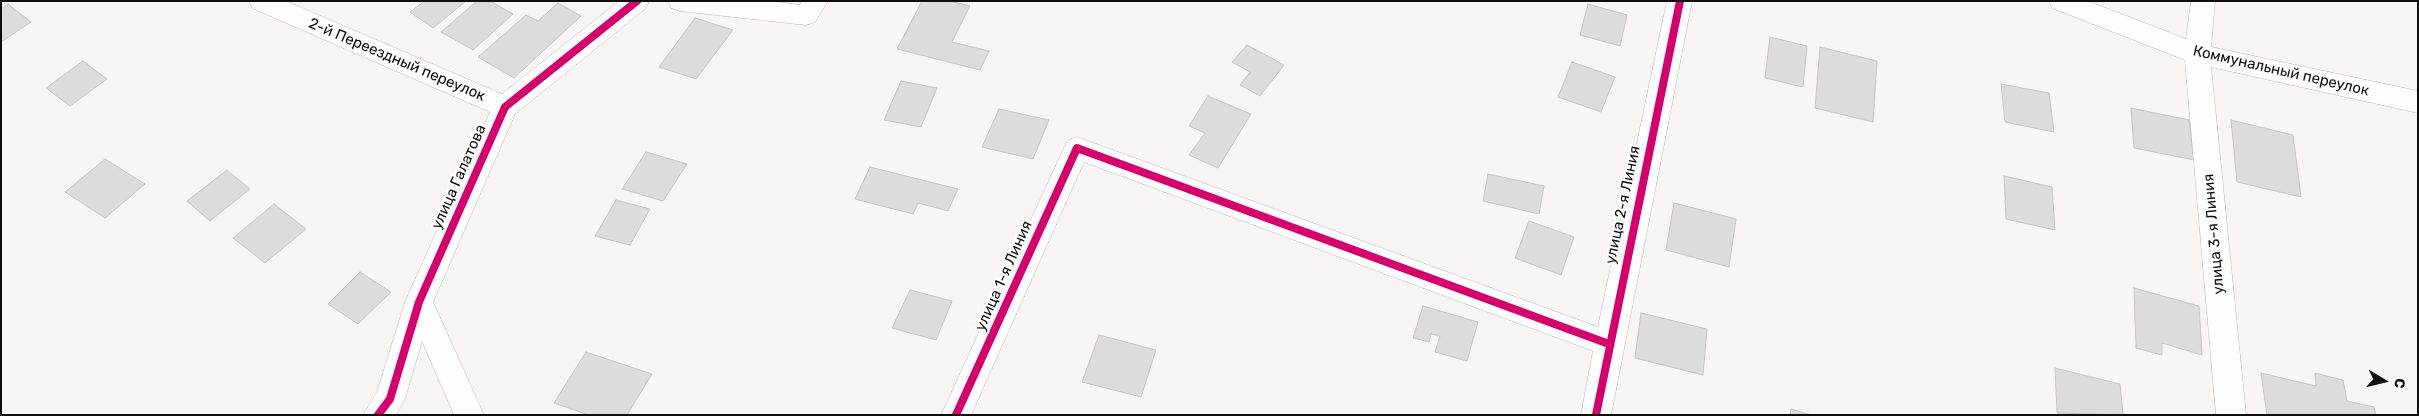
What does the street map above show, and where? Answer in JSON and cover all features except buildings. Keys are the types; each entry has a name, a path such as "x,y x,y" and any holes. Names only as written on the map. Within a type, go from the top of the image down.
{"street":[{"name":"2-й Переездный переулок","path":"262,1 505,106"},
{"name":"улица Галатова","path":"378,415 390,399 419,302 505,106 637,1"},
{"path":"680,1 806,15 816,1"},
{"name":"улица 2-я Линия","path":"1596,415 1680,1"},
{"name":"Коммунальный переулок","path":"2061,1 2196,54 2418,102"},
{"name":"улица 3-я Линия","path":"2203,1 2196,54 2231,415"},
{"name":"улица 1-я Линия","path":"956,415 1077,148 1609,344"},
{"path":"419,302 468,415"}],"cycle path":[{"path":"378,415 390,399 419,302 505,107 637,1"},
{"path":"1596,415 1680,1"},
{"path":"956,415 1077,148 1609,344"}]}
